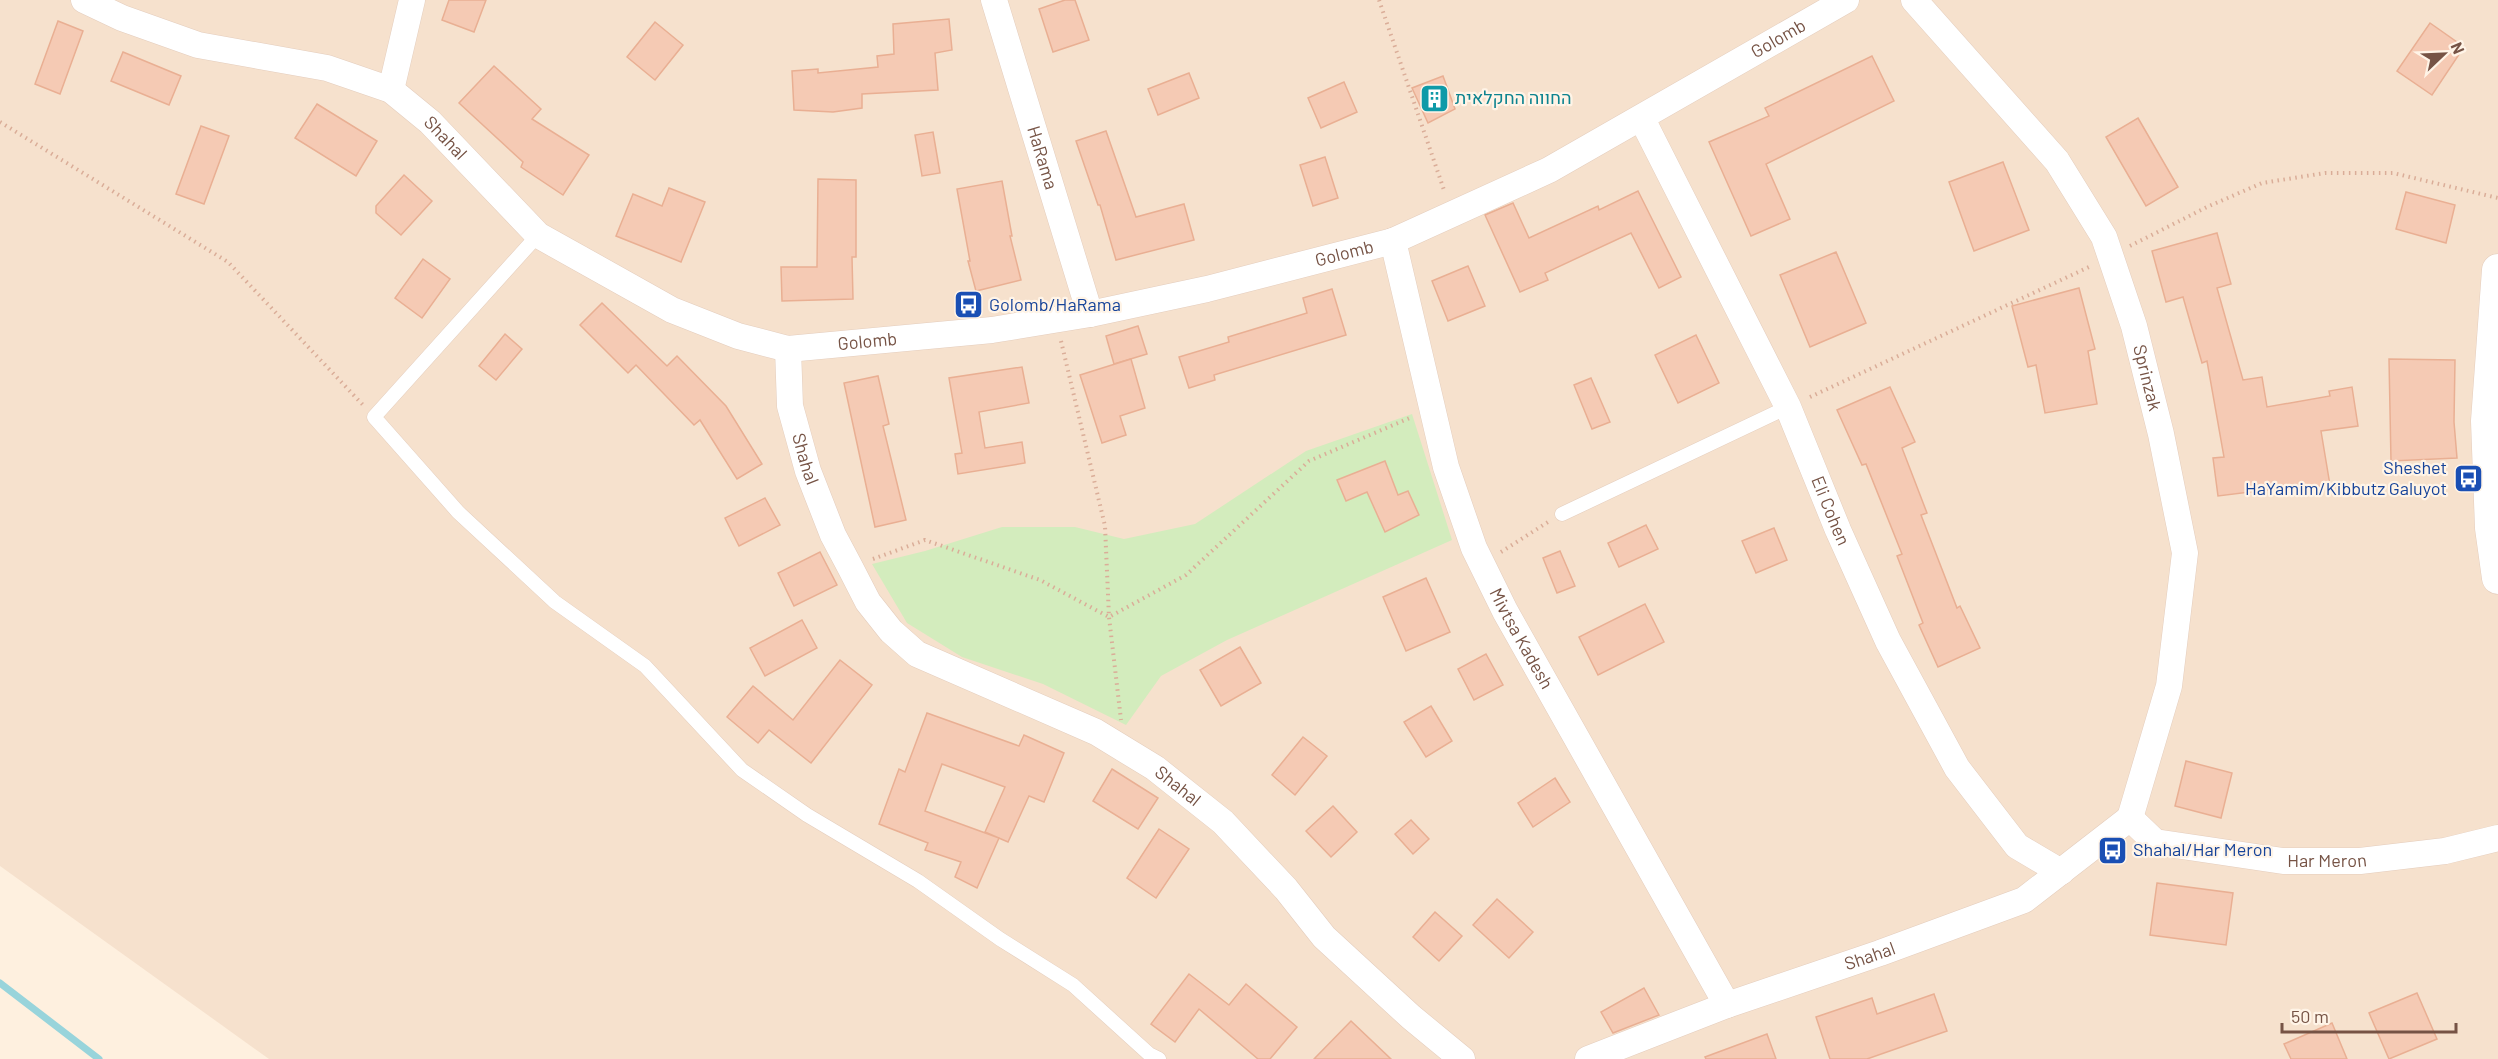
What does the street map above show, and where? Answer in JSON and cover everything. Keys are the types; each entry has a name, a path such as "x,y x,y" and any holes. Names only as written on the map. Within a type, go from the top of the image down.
{"street":[{"name":"Shahal","path":"84,0 122,18 198,45 327,68 391,90 430,122 538,235 672,310 738,336 788,349 790,406 808,471 833,535 868,602 891,631 917,654 1096,732 1155,768 1223,822 1286,889 1324,938 1411,1017 1462,1059"},
{"path":"391,90 412,0"},
{"name":"HaRama","path":"994,0 1090,314"},
{"name":"Golomb","path":"788,349 992,330 1090,314 1207,289 1393,241 1549,170 1846,0"},
{"name":"Sprinzak","path":"1914,0 2057,161 2104,237 2134,326 2161,434 2185,553 2169,686 2130,818"},
{"name":"Eli Cohen","path":"1642,118 1788,407 1838,530 1888,641 1957,768 2017,846 2061,872"},
{"name":"Mivtsa Kadesh","path":"1393,241 1446,467 1474,548 1511,621 1727,1005"},
{"path":"2498,270 2487,420 2491,528 2498,578"},
{"name":"Shahal","path":"1588,1059 1727,1005 1880,953 2024,900 2130,818"},
{"name":"Har Meron","path":"2130,818 2155,842 2283,861 2370,860 2445,852 2498,838"}],"lane":[{"path":"538,235 374,417 458,512 555,602 645,666 742,770 807,815 918,881 1000,939 1073,985 1149,1054 1159,1059"},
{"path":"1562,514 1788,407"}],"path":[{"path":"1379,0 1452,214"},
{"path":"0,122 228,262 374,417"},
{"path":"1056,320 1105,526 1109,617 1125,750"},
{"path":"1109,617 1186,575 1309,461 1432,408"},
{"path":"1482,565 1562,514"},
{"path":"850,567 925,540 1040,580 1109,617"}],"shaded area":[{"path":"0,0 2498,0 2498,1059 269,1059 0,866"}],"green space":[{"path":"1412,414 1452,540 1227,640 1161,676 1126,725 1043,684 962,657 907,623 872,564 925,551 1002,527 1075,527 1124,539 1195,524 1306,451"}],"building":[{"path":"449,0 486,0 474,32 442,20"},
{"path":"1065,0 1075,0 1089,40 1053,52 1039,9"},
{"path":"949,19 952,50 935,53 938,90 862,94 862,108 833,112 794,110 792,71 818,69 818,73 878,67 877,56 894,54 893,24"},
{"path":"58,21 83,31 60,94 35,84"},
{"path":"655,22 683,45 655,80 627,57"},
{"path":"2430,23 2464,47 2432,95 2397,71"},
{"path":"123,52 181,76 169,105 111,81"},
{"path":"1872,56 1894,101 1766,164 1790,219 1751,236 1709,142 1769,116 1765,108"},
{"path":"494,66 541,109 532,119 589,155 563,195 521,167 523,162 459,103"},
{"path":"1189,73 1199,98 1158,115 1148,89"},
{"name":"החווה החקלאית","path":"1443,76 1455,109 1428,123 1412,88"},
{"path":"1344,82 1357,112 1321,128 1308,98"},
{"path":"317,104 377,141 356,176 295,138"},
{"path":"2138,118 2178,187 2146,206 2106,137"},
{"path":"201,126 229,136 204,204 176,194"},
{"path":"1106,131 1136,217 1184,204 1194,240 1116,260 1100,205 1098,205 1076,141"},
{"path":"933,132 940,173 922,176 915,135"},
{"path":"1325,157 1338,198 1313,206 1300,165"},
{"path":"2003,162 2029,230 1974,251 1949,182"},
{"path":"404,175 432,201 401,235 376,213 376,206"},
{"path":"818,179 856,180 856,257 852,257 853,299 782,301 781,267 817,267"},
{"path":"1002,181 1012,236 1010,236 1021,280 976,291 968,261 970,261 957,189"},
{"path":"669,188 705,202 681,262 616,236 633,194 662,206"},
{"path":"1638,191 1681,277 1659,288 1631,233 1545,273 1548,280 1520,292 1485,215 1513,203 1529,238 1598,206 1599,210"},
{"path":"2406,192 2455,205 2446,243 2396,229"},
{"path":"2217,233 2231,284 2217,288 2243,380 2262,377 2267,407 2330,396 2329,391 2352,387 2358,426 2321,431 2330,485 2307,488 2306,485 2218,496 2213,458 2224,457 2207,361 2202,363 2183,297 2166,302 2152,251"},
{"path":"1836,252 1866,323 1810,347 1780,275"},
{"path":"423,259 450,279 422,318 395,298"},
{"path":"1468,266 1485,306 1448,321 1432,281"},
{"path":"2079,288 2095,349 2088,351 2097,404 2045,413 2036,365 2028,367 2012,306"},
{"path":"1332,289 1346,335 1214,375 1215,380 1189,388 1179,357 1229,342 1228,337 1307,313 1303,298"},
{"path":"602,303 667,366 677,356 726,406 762,464 737,479 700,420 694,425 636,365 628,373 580,325"},
{"path":"1138,326 1147,354 1114,364 1106,336"},
{"path":"505,334 522,349 496,380 479,366"},
{"path":"1696,335 1719,383 1678,403 1655,355"},
{"path":"1131,359 1145,408 1120,416 1126,435 1102,443 1080,375"},
{"path":"2389,359 2455,360 2454,422 2457,458 2391,461"},
{"path":"1022,367 1029,403 979,412 985,448 1022,442 1025,463 958,474 955,454 962,453 949,378"},
{"path":"878,376 889,424 883,426 906,520 875,527 844,383"},
{"path":"1591,378 1610,422 1592,429 1574,385"},
{"path":"1890,387 1915,442 1902,448 1927,513 1921,515 1957,608 1960,606 1980,648 1938,667 1919,625 1923,623 1897,556 1902,554 1866,464 1862,465 1837,410"},
{"path":"1385,461 1398,495 1408,491 1419,515 1385,532 1367,492 1346,501 1337,480"},
{"path":"765,498 780,525 739,546 725,518"},
{"path":"1646,525 1658,549 1619,567 1608,543"},
{"path":"1774,528 1787,560 1756,573 1742,541"},
{"path":"1560,551 1575,586 1557,593 1543,558"},
{"path":"820,552 837,585 794,606 778,573"},
{"path":"1426,578 1450,632 1406,651 1383,597"},
{"path":"1645,604 1664,642 1598,675 1579,637"},
{"path":"802,620 817,648 765,676 750,648"},
{"path":"1240,647 1261,683 1221,706 1200,670"},
{"path":"1486,654 1503,685 1474,700 1458,669"},
{"path":"840,660 872,685 811,763 769,730 758,743 727,717 753,686 793,720"},
{"path":"1431,706 1452,741 1426,757 1404,722"},
{"path":"927,713 1019,746 1024,735 1064,753 1044,802 1029,796 1008,842 999,838 977,888 955,877 961,862 925,850 928,843 879,824 899,769 905,772","holes":["942,764 1005,787 985,832 998,838 925,811"]},
{"path":"1303,737 1327,756 1295,795 1272,775"},
{"path":"2186,761 2232,773 2221,818 2175,806"},
{"path":"1112,769 1158,798 1138,829 1093,801"},
{"path":"1555,778 1570,802 1533,827 1518,803"},
{"path":"1333,806 1357,832 1331,857 1306,831"},
{"path":"1411,820 1429,839 1413,854 1395,834"},
{"path":"1159,829 1189,849 1156,898 1127,878"},
{"path":"2157,883 2233,893 2226,945 2150,935"},
{"path":"1497,899 1533,932 1509,958 1473,925"},
{"path":"1435,912 1462,936 1439,961 1413,937"},
{"path":"1189,974 1229,1005 1246,984 1297,1027 1270,1059 1258,1059 1199,1009 1175,1042 1151,1024"},
{"path":"1644,988 1659,1015 1613,1033 1601,1012"},
{"path":"2417,993 2437,1039 2389,1059 2369,1013"},
{"path":"1934,994 1947,1031 1867,1059 1830,1059 1816,1017 1872,998 1877,1014"},
{"path":"1351,1021 1391,1059 1314,1059"},
{"path":"2332,1023 2347,1059 2291,1059 2284,1044"},
{"path":"1767,1034 1776,1059 1706,1059 1705,1057"}],"waterway":[{"path":"0,983 99,1059"}],"place":[{"name":"החווה החקלאית","path":"1434,98"},
{"name":"Golomb/HaRama","path":"968,305"},
{"name":"Sheshet HaYamim/Kibbutz Galuyot","path":"2468,478"},
{"name":"Shahal/Har Meron","path":"2112,850"}]}
